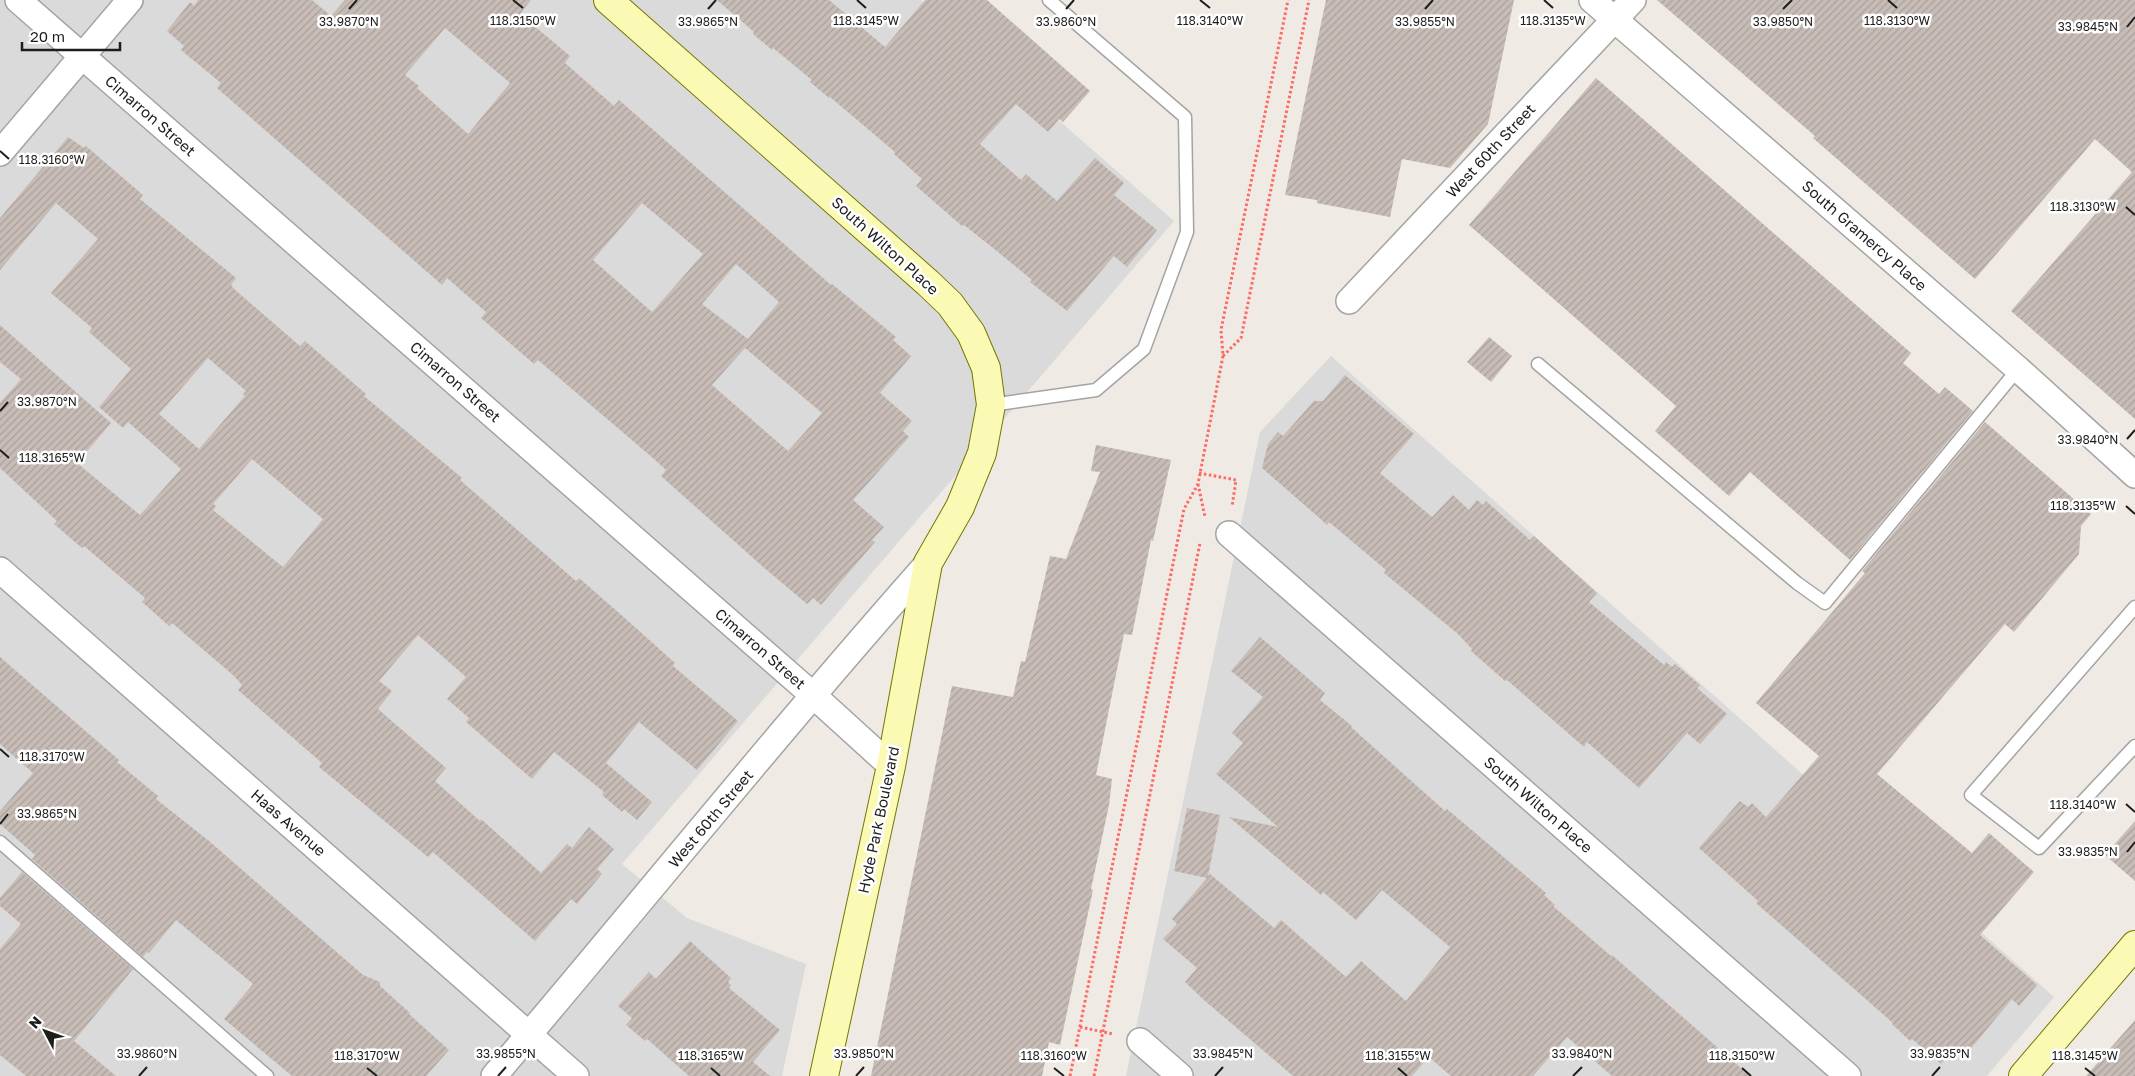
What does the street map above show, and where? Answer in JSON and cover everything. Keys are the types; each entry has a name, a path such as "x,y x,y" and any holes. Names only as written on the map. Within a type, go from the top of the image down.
{"street":[{"name":"Cimarron Street","path":"18,0 814,696 891,766"},
{"path":"0,152 130,0"},
{"name":"South Wilton Place","path":"608,0 950,304 971,333 986,368 991,405 982,453 960,508 928,563"},
{"name":"South Gramercy Place","path":"1592,0 2018,369 2135,474"},
{"name":"West 60th Street","path":"1349,301 1632,0"},
{"name":"South Wilton Place","path":"1229,534 1848,1076"},
{"name":"West 60th Street","path":"494,1076 814,696 836,667 928,563"},
{"name":"Hyde Park Boulevard","path":"824,1076 891,766 928,563"},
{"name":"Haas Avenue","path":"0,570 576,1076"},
{"path":"2023,1076 2135,945"},
{"path":"1140,1041 1180,1076"}],"lane":[{"path":"991,405 1096,390 1144,348 1187,232 1185,116 1049,0"},
{"path":"1538,364 1797,583 1825,603 2018,369"},
{"path":"2135,607 1972,794 2039,848 2135,746"},
{"path":"0,842 267,1076"}],"path":[{"path":"1204,525 1205,515 1198,484 1223,356 1221,330 1288,0"},
{"path":"1223,356 1241,338 1309,0"},
{"path":"1199,473 1236,480 1229,534"},
{"path":"1070,1076 1184,509 1198,484"},
{"path":"1094,1076 1202,534"}],"shaded area":[{"path":"0,0 921,0 1174,221 622,864 687,918 806,964 782,1076 0,1076"},
{"path":"1331,356 2054,997 1987,1076 1126,1076 1260,432"}],"building":[{"path":"198,0 312,0 331,16 345,0 531,0 520,14 570,56 565,63 614,106 619,100 831,285 896,337 893,340 911,356 880,393 912,421 903,431 909,437 853,500 884,527 872,540 875,542 821,605 813,598 807,604 762,566 661,476 666,470 654,459 538,360 534,364 481,318 486,312 447,278 442,285 217,88 221,83 181,50 184,46 167,31 190,2 194,6","holes":["445,28 510,83 468,134 417,88 419,86 405,75","642,203 703,254 652,312 593,260","736,264 779,302 748,339 702,304","745,348 822,413 788,451 712,385"]},
{"path":"717,0 829,0 885,47 925,0 987,0 1090,91 1063,122 1059,119 1048,132 1016,104 980,144 1021,180 1026,174 1057,201 1095,158 1124,183 1114,195 1157,230 1127,267 1114,256 1067,311 1030,282 1032,280 964,225 962,226 916,186 922,179 894,154 895,152 810,82 812,80 753,34 754,32"},
{"path":"1326,0 1514,0 1488,124 1450,168 1402,159 1390,217 1317,203 1317,200 1285,195"},
{"path":"1657,0 2135,0 2135,419 2011,311 2132,172 2095,139 1975,279 1813,138 1815,136"},
{"path":"1596,78 1911,353 1903,363 1939,394 1945,387 1973,411 1850,560 1750,472 1729,496 1655,431 1676,406 1469,225"},
{"path":"68,137 84,148 86,146 143,195 140,199 236,278 231,285 234,289 300,346 305,341 366,394 364,396 462,478 460,480 576,581 579,578 627,620 675,663 673,666 738,721 697,770 639,722 606,763 652,802 637,820 624,809 622,812 602,795 604,792 554,752 532,779 466,722 469,718 447,699 466,677 418,635 379,681 392,691 378,709 446,768 435,781 541,873 567,844 572,848 589,827 614,849 597,869 602,874 577,904 571,899 535,941 433,852 428,857 319,767 322,763 238,690 242,685 233,675 172,623 169,626 142,602 145,598 84,546 82,548 54,524 57,521 0,468 0,403 21,379 0,362 0,325 111,423 77,463 140,515 181,469 128,422 123,428 99,407 131,369 89,332 92,328 51,293 98,239 56,203 0,270 0,218","holes":["208,358 246,391 243,394 245,396 199,449 159,414","252,459 323,519 283,567 213,510 216,506 213,504"]},
{"path":"1489,337 1512,356 1491,382 1467,362"},
{"path":"1345,375 1414,434 1380,473 1432,517 1453,495 1469,510 1477,500 1483,505 1486,501 1530,540 1534,536 1597,593 1589,602 1664,665 1666,662 1672,667 1675,664 1700,685 1697,688 1727,714 1700,744 1687,733 1639,788 1587,742 1584,747 1507,680 1505,681 1471,651 1472,649 1458,634 1384,573 1386,570 1329,522 1327,525 1262,468 1268,444 1278,432 1283,436 1314,401 1323,401"},
{"path":"1985,422 2091,514 2081,526 2079,554 2014,632 2005,624 1877,774 1972,853 1989,833 2034,872 1980,935 2037,985 2019,1006 2012,999 1968,1052 1965,1049 1960,1055 1947,1057 1941,1064 1912,1039 1910,1041 1893,1023 1756,903 1758,901 1699,848 1740,801 1748,807 1752,803 1766,817 1819,756 1756,703 1865,573 1862,571"},
{"path":"1096,445 1171,460 1153,541 1151,540 1132,635 1124,634 1096,775 1112,779 1109,805 1060,1045 1049,1042 1042,1076 871,1076 952,686 1013,697 1021,661 1025,662 1050,556 1066,559 1100,472 1091,471"},
{"path":"1260,637 1325,693 1320,700 1352,726 1445,811 1447,809 1546,893 1544,895 1555,905 1553,906 1750,1076 1612,1076 1567,1037 1533,1076 1451,1076 1429,1057 1412,1076 1293,1076 1204,1000 1185,982 1197,968 1163,939 1177,924 1172,919 1207,878 1174,871 1187,808 1220,815 1208,876 1210,874 1274,928 1281,920 1346,977 1361,961 1406,1001 1450,947 1382,890 1356,920 1323,892 1321,895 1229,817 1278,827 1216,774 1243,743 1232,733 1263,697 1231,671"},
{"path":"0,657 119,760 117,762 158,796 156,799 209,841 363,975 380,982 380,986 449,1050 426,1076 292,1076 224,1019 253,984 176,920 149,953 147,952 143,957 32,859 35,855 0,824 0,811 33,773 0,744"},
{"path":"2135,821 2135,881 2105,855"},
{"path":"22,872 133,969 74,1041 116,1076 26,1076 0,1055 0,949 21,924 0,906 0,898"},
{"path":"690,941 731,978 728,982 731,985 729,988 780,1030 753,1062 770,1076 689,1076 647,1039 645,1041 626,1025 632,1018 618,1006 649,972 656,979"},
{"path":"2135,1020 2135,1076 2086,1076"}]}
